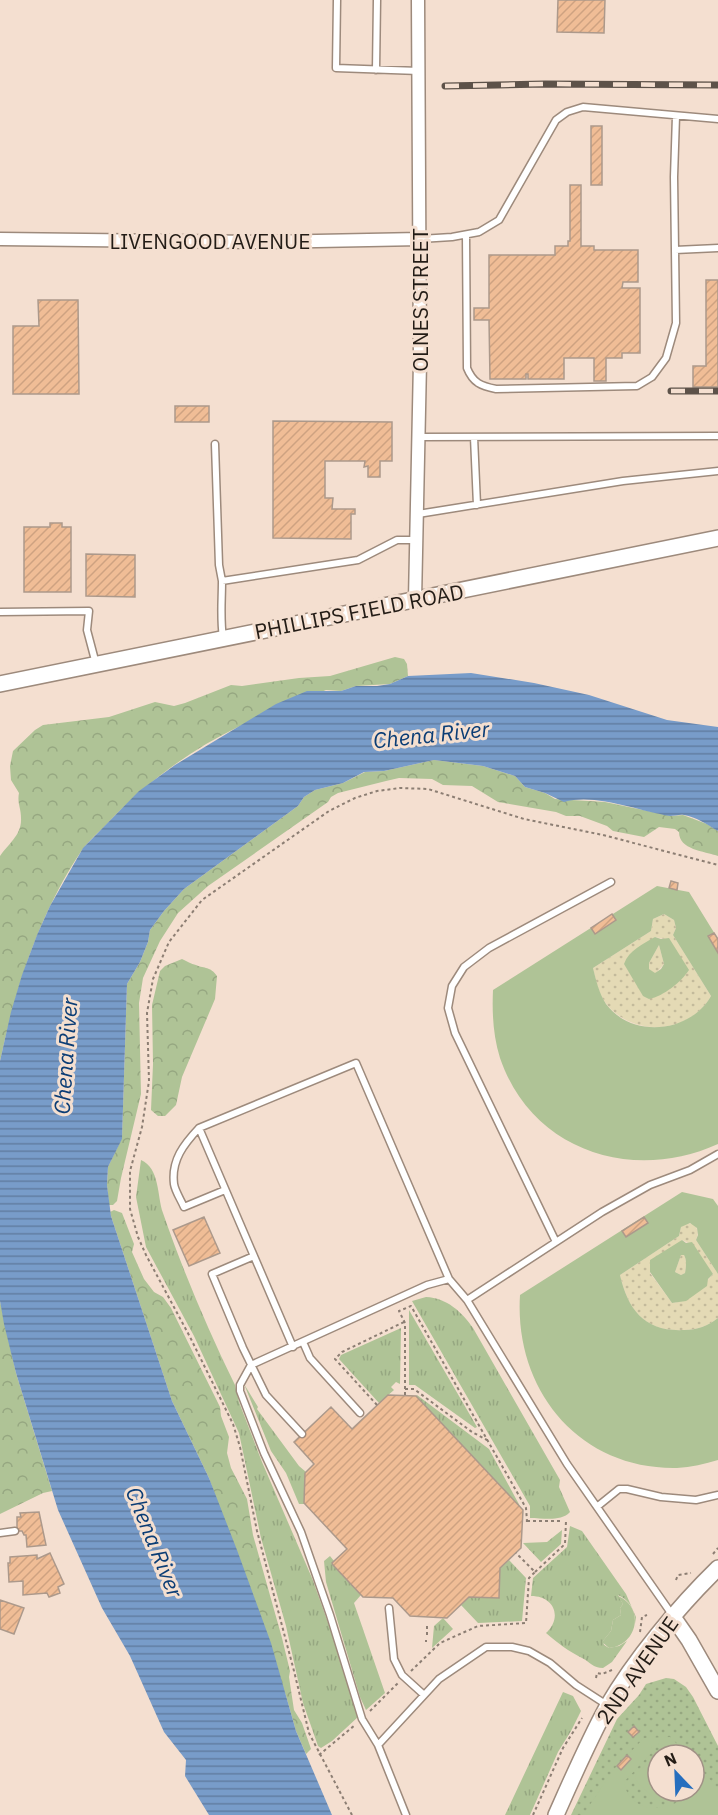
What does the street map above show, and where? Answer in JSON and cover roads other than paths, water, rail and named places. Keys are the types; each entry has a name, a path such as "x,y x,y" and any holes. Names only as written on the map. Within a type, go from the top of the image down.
{"street":[{"name":"OLNES STREET","path":"415,600 418,540 420,239 418,0"},
{"name":"LIVENGOOD AVENUE","path":"0,239 265,242 420,239"},
{"name":"PHILLIPS FIELD ROAD","path":"0,684 718,538"},
{"name":"2ND AVENUE","path":"556,1815 578,1764 608,1706 673,1617 718,1568"},
{"path":"673,1617 718,1691"}],"lane":[{"path":"337,0 336,68 418,71"},
{"path":"376,70 377,0"},
{"path":"420,239 479,232 499,220 556,120 567,112 583,106 718,119"},
{"path":"466,235 467,368 472,380 483,387 496,389 637,386 652,377 666,358 676,323 676,116"},
{"path":"675,250 718,248"},
{"path":"474,436 477,505"},
{"path":"419,437 718,436"},
{"path":"215,444 219,565 222,581 220,615 223,639"},
{"path":"418,514 623,481 718,471"},
{"path":"222,581 357,560 397,540 418,540"},
{"path":"0,612 89,611 87,630 96,664"},
{"path":"556,1242 456,1033 448,1008 452,986 464,968 489,948 611,882"},
{"path":"225,1190 184,1207 174,1184 176,1161 183,1145 199,1128 356,1063 449,1280 467,1300 567,1464 673,1617"},
{"path":"199,1128 293,1347"},
{"path":"467,1300 602,1212 650,1185 690,1170 718,1154"},
{"path":"254,1256 212,1274 266,1395 302,1434"},
{"path":"406,1815 378,1745 362,1719 330,1615 301,1532 264,1453 240,1391 240,1385 251,1365 427,1285 449,1280"},
{"path":"303,1342 310,1358 360,1413"},
{"path":"598,1506 619,1490 627,1489 661,1497 696,1500 718,1495"},
{"path":"0,1533 15,1531"},
{"path":"389,1608 394,1659 402,1675 423,1694"},
{"path":"378,1745 438,1679 486,1647 512,1647 529,1651 608,1706"}],"water":[{"name":"Chena River","path":"471,673 589,695 667,720 718,727 718,831 697,819 684,815 658,814 603,801 564,802 525,787 515,776 483,766 434,760 384,771 364,772 343,783 315,790 304,797 298,806 184,889 150,930 140,962 127,984 122,1139 108,1167 107,1185 111,1216 172,1401 209,1478 237,1550 271,1643 296,1731 332,1815 209,1815 185,1776 186,1760 164,1732 130,1656 102,1608 58,1510 16,1373 0,1301 0,1061 11,1012 37,935 50,906 83,848 139,791 175,765 276,704 307,691 341,691 356,686 377,686 390,684 408,676"}],"railway":[{"path":"445,86 718,85"},
{"path":"671,391 718,391"}]}
